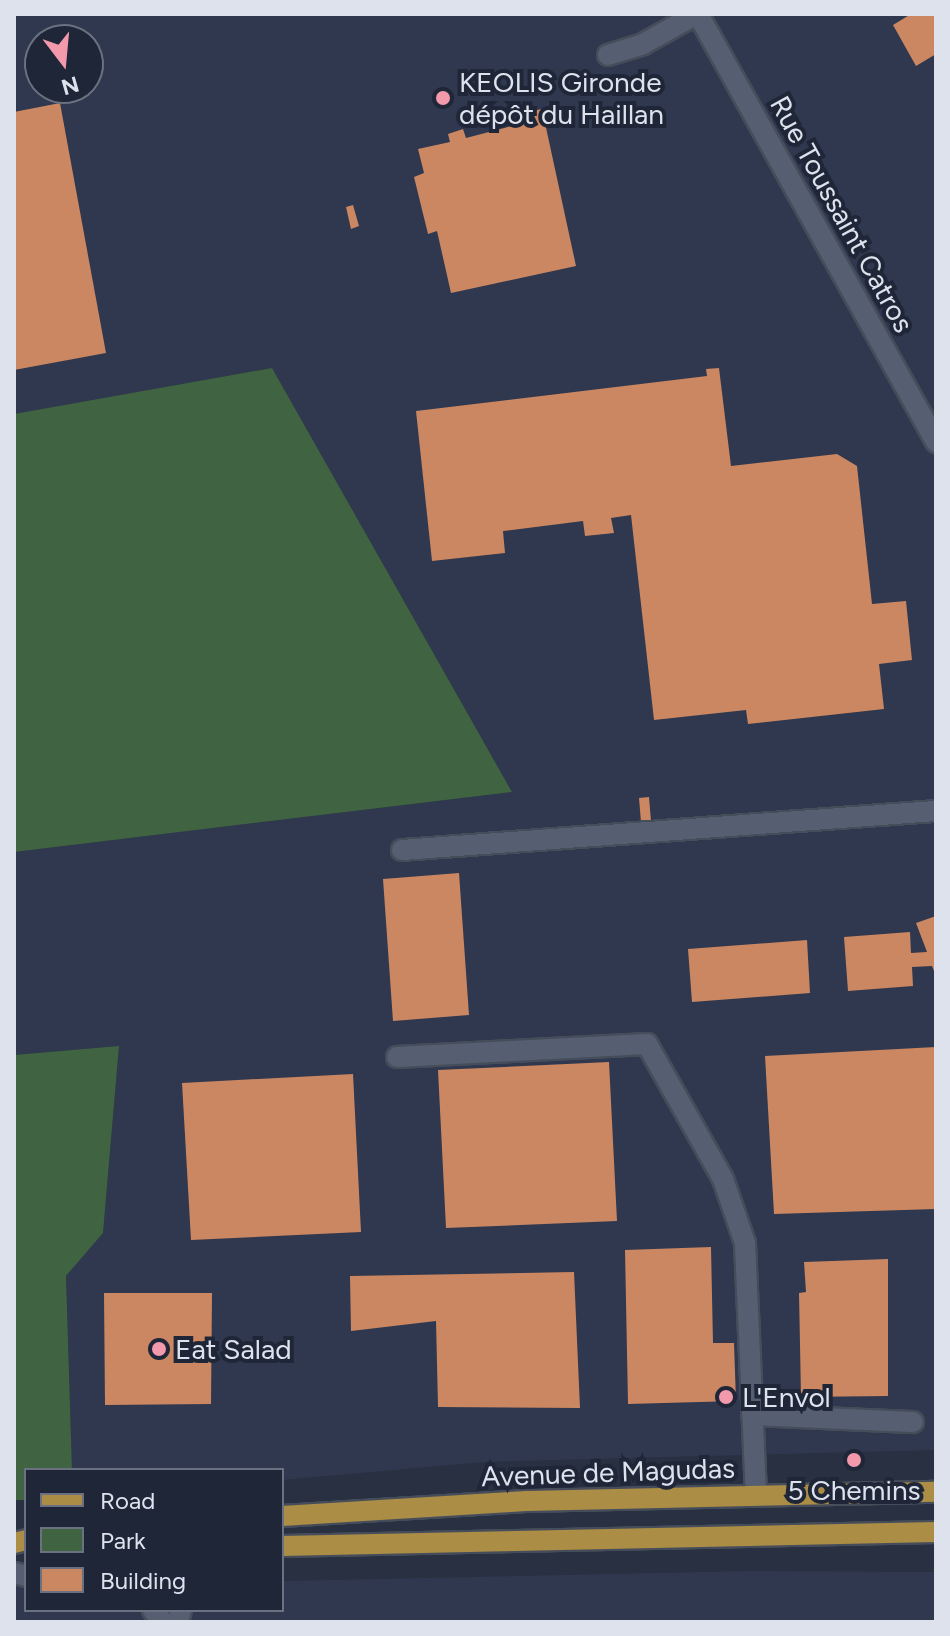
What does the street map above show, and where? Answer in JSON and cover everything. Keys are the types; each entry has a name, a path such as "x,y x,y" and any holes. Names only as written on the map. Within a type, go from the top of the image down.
{"main road":[{"name":"Avenue de Magudas","path":"284,1516 527,1501 936,1492"},
{"path":"284,1546 936,1532"}],"street":[{"path":"608,55 643,44 698,14"},
{"name":"Rue Toussaint Catros","path":"698,14 936,442"},
{"path":"402,850 936,811"},
{"path":"397,1057 647,1044 723,1179 745,1243 756,1495"},
{"path":"752,1415 913,1422"}],"shaded area":[{"path":"14,14 936,14 936,1450 484,1462 284,1480 284,1468 72,1468 66,1276 103,1233 119,1046 14,1055 14,852 512,792 272,368 14,414"},
{"path":"750,1571 936,1572 936,1622 14,1622 14,1587 24,1587 24,1612 284,1612 284,1581"}],"green space":[{"path":"272,368 512,792 14,852 14,414"},
{"path":"119,1046 103,1233 66,1276 72,1468 24,1468 24,1500 14,1500 14,1055"}],"building":[{"path":"911,14 936,14 936,54 916,66 893,25"},
{"path":"60,104 106,353 14,370 14,112"},
{"path":"542,109 576,266 451,293 437,231 428,234 414,177 424,173 418,149 450,142 448,134 463,129 466,138 523,123 522,113"},
{"path":"353,205 359,226 351,229 346,207"},
{"path":"719,368 731,466 837,454 857,466 872,604 906,601 912,660 879,664 884,709 748,724 746,710 654,720 631,515 611,518 614,533 585,536 583,521 503,531 505,553 432,561 416,411 707,376 706,369"},
{"path":"649,797 651,821 641,822 639,798"},
{"path":"459,873 469,1015 393,1021 383,879"},
{"path":"936,916 936,976 932,966 912,967 913,986 848,991 844,937 910,932 911,953 927,952 916,923"},
{"path":"807,940 810,993 692,1002 688,949"},
{"path":"936,1047 936,1209 774,1214 765,1056"},
{"path":"609,1062 617,1221 446,1228 438,1070"},
{"path":"353,1074 361,1232 191,1240 182,1083"},
{"path":"711,1247 713,1343 734,1343 736,1401 628,1404 625,1250"},
{"path":"888,1259 888,1396 801,1397 799,1293 806,1292 804,1262"},
{"path":"574,1272 580,1408 438,1407 436,1321 351,1331 350,1276"},
{"path":"104,1293 212,1293 211,1404 105,1405"}],"place":[{"name":"KEOLIS Gironde dépôt du Haillan","path":"443,98"},
{"name":"Eat Salad","path":"159,1349"},
{"name":"L'Envol","path":"726,1397"},
{"name":"5 Chemins","path":"854,1460"}]}
